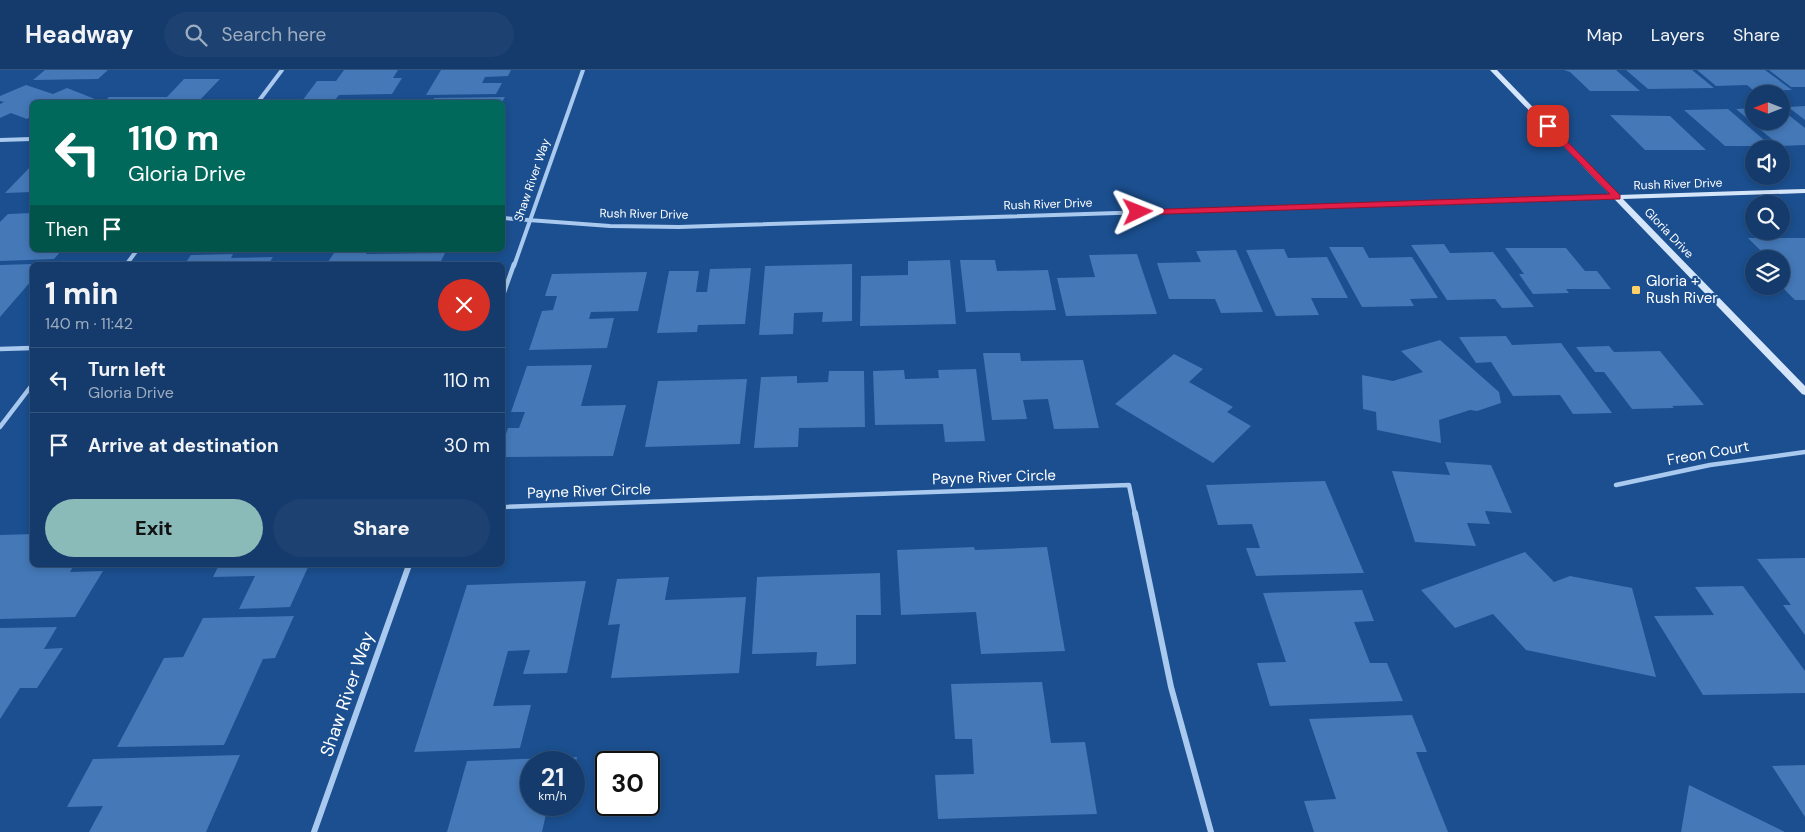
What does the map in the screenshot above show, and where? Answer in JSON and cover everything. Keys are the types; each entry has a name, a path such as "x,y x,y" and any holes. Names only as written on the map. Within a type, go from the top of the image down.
{"street":[{"path":"260,100 282,70"},
{"name":"Shaw River Way","path":"505,290 583,70"},
{"name":"Gloria Drive","path":"1493,70 1805,392"},
{"path":"0,140 30,139"},
{"name":"Rush River Drive","path":"505,218 610,226 679,227 1805,191"},
{"path":"0,349 30,348"},
{"path":"0,427 30,388"},
{"name":"Freon Court","path":"1616,485 1645,477 1743,459 1805,452"},
{"name":"Payne River Circle","path":"505,507 1129,485 1171,687 1211,832"},
{"name":"Shaw River Way","path":"314,832 407,567"}],"building":[{"path":"45,70 108,70 98,79 33,80"},
{"path":"344,70 398,70 393,78 402,78 392,94 339,95 335,100 303,100 317,81 336,81"},
{"path":"441,70 511,70 508,76 485,77 482,83 502,83 496,94 426,95"},
{"path":"1564,70 1616,70 1640,91 1590,91 1570,72"},
{"path":"1626,70 1692,70 1714,88 1648,89"},
{"path":"1697,70 1765,70 1785,85 1745,85 1716,86"},
{"path":"1769,70 1805,70 1805,87 1791,87"},
{"path":"184,79 220,79 200,100 106,100 109,97 167,97"},
{"path":"26,85 53,94 67,88 97,100 30,100 30,117 27,119 11,113 0,118 0,104 4,102 0,101 0,96"},
{"path":"505,97 503,100 433,100 434,98"},
{"path":"1805,106 1805,120 1790,109 1790,107"},
{"path":"1745,108 1745,117 1736,109"},
{"path":"1728,109 1745,124 1745,130 1752,130 1764,140 1745,140 1745,146 1725,146 1684,110"},
{"path":"1610,115 1670,116 1706,150 1645,150"},
{"path":"1790,116 1805,128 1805,145 1790,146 1790,140 1773,140 1761,130 1790,130"},
{"path":"30,167 30,192 5,193"},
{"path":"30,213 30,252 60,252 54,259 0,261 0,222 8,214"},
{"path":"1805,238 1805,300 1795,300 1790,295 1790,250 1760,250 1750,240"},
{"path":"1444,244 1450,253 1493,252 1534,307 1502,308 1495,299 1447,300 1411,245"},
{"path":"1329,247 1363,247 1369,258 1412,257 1438,298 1410,299 1414,306 1362,307"},
{"path":"1505,248 1566,248 1585,271 1597,271 1611,289 1566,289 1569,293 1533,294 1519,274 1524,274"},
{"path":"1284,249 1288,258 1327,257 1348,298 1311,298 1319,315 1276,316 1246,250"},
{"path":"1236,250 1263,312 1221,313 1215,299 1169,299 1157,263 1201,262 1196,251"},
{"path":"335,252 367,252 366,254 445,253 440,262 328,262"},
{"path":"233,254 231,258 273,257 270,262 186,262 191,255"},
{"path":"1137,254 1157,314 1066,316 1057,278 1095,277 1089,255"},
{"path":"950,260 956,324 860,326 861,276 908,275 908,261"},
{"path":"960,260 995,260 997,271 1048,270 1056,310 966,312"},
{"path":"30,264 30,282 0,317 0,265"},
{"path":"852,264 852,321 822,322 823,312 794,313 793,334 759,335 765,266"},
{"path":"751,268 745,324 698,325 697,332 657,333 669,271 699,271 696,292 707,292 710,269"},
{"path":"647,272 638,311 591,312 589,319 614,318 607,348 529,350 542,311 553,310 557,296 545,296 552,274"},
{"path":"1506,336 1512,345 1561,343 1612,413 1573,414 1560,395 1513,396 1491,362 1476,363 1459,337"},
{"path":"1440,340 1499,392 1501,403 1439,420 1441,443 1377,430 1376,412 1363,409 1362,375 1393,381 1423,372 1401,351"},
{"path":"1609,346 1614,352 1660,351 1704,405 1632,409 1604,372 1595,372 1576,347"},
{"path":"983,353 1020,353 1021,361 1083,360 1099,428 1054,429 1048,399 1023,400 1027,419 992,420"},
{"path":"1174,354 1203,369 1189,382 1233,407 1227,412 1251,426 1213,463 1115,404"},
{"path":"592,365 581,406 626,405 613,456 505,457 505,437 508,428 519,428 525,412 511,412 527,366"},
{"path":"976,369 985,441 945,442 943,424 875,425 873,371 904,370 905,379 939,378 938,370"},
{"path":"829,371 864,371 865,427 799,428 798,447 754,448 761,377 797,376 797,383 828,382"},
{"path":"747,379 740,444 645,447 658,381"},
{"path":"1445,462 1491,465 1512,513 1485,511 1490,524 1467,523 1476,546 1415,542 1392,471 1450,475"},
{"path":"1325,481 1364,573 1256,576 1246,548 1260,548 1252,524 1218,525 1206,485"},
{"path":"30,534 30,567 73,567 70,572 103,571 75,617 0,619 0,535"},
{"path":"974,547 975,550 1047,547 1065,651 981,654 976,612 901,615 897,550"},
{"path":"1525,552 1554,582 1570,576 1632,588 1656,677 1526,650 1493,614 1455,628 1421,590"},
{"path":"1805,558 1805,635 1783,605 1791,605 1757,559"},
{"path":"218,567 308,567 290,607 239,609 255,576 213,577"},
{"path":"880,573 881,615 856,615 856,664 816,666 817,652 752,654 757,577"},
{"path":"669,577 665,600 746,597 739,673 611,678 620,624 608,625 617,579"},
{"path":"586,581 567,673 523,674 530,650 508,651 493,706 531,705 520,748 414,752 467,585"},
{"path":"1743,586 1805,671 1805,693 1703,695 1654,616 1714,615 1695,587"},
{"path":"1362,590 1374,621 1354,622 1370,663 1387,663 1403,701 1270,706 1257,663 1286,662 1263,593"},
{"path":"294,616 275,658 263,659 224,745 117,747 164,658 183,657 203,618"},
{"path":"57,627 44,649 63,648 37,688 20,688 0,719 0,628"},
{"path":"1042,682 1051,743 1085,742 1097,814 938,819 935,775 974,774 972,739 955,739 951,684"},
{"path":"1412,715 1427,752 1416,752 1448,832 1314,832 1304,801 1336,799 1309,719"},
{"path":"240,755 206,832 89,832 103,806 67,807 93,759"},
{"path":"520,759 520,816 546,816 542,832 447,832 467,761"},
{"path":"1805,765 1805,817 1772,766"},
{"path":"1689,785 1785,832 1681,832"}],"place":[{"name":"Gloria + Rush River","path":"1636,290"}],"route":[{"path":"1138,212 1617,197 1548,126"}]}
